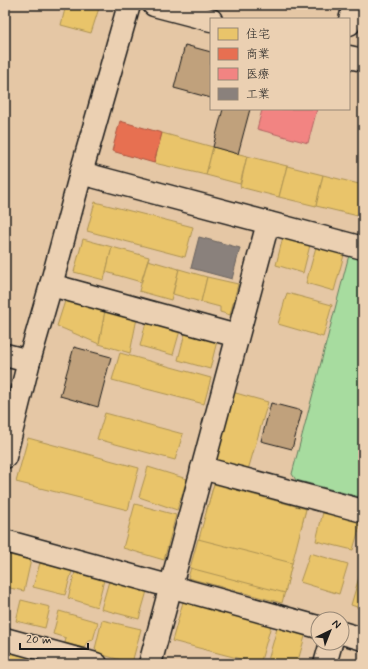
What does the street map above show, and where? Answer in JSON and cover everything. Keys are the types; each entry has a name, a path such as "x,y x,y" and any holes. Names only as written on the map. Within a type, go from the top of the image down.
{"street":[{"path":"5,457 29,361 129,5"},
{"path":"154,5 210,20"},
{"path":"350,20 354,5"},
{"path":"350,56 363,60"},
{"path":"81,173 363,248"},
{"path":"150,664 268,223"},
{"path":"51,285 237,336"},
{"path":"5,354 29,361"},
{"path":"202,468 363,511"},
{"path":"5,541 310,625"},
{"path":"350,635 363,639"},
{"path":"5,639 96,664"},
{"path":"325,664 329,651"}],"green space":[{"path":"349,255 363,259 363,498 296,480 292,474"}],"building: 住宅":[{"path":"66,5 88,5 99,8 91,33 61,25"},
{"path":"162,133 213,147 206,175 154,163"},
{"path":"213,147 247,156 240,184 206,175"},
{"path":"247,156 287,166 279,197 240,187"},
{"path":"287,166 323,175 316,206 279,197"},
{"path":"323,175 363,185 363,195 358,216 316,206"},
{"path":"95,202 193,227 185,257 87,231"},
{"path":"283,237 310,245 303,273 276,265"},
{"path":"83,239 112,247 104,280 74,272"},
{"path":"112,247 149,257 141,282 106,272"},
{"path":"316,247 344,255 334,291 306,283"},
{"path":"148,260 179,269 171,300 139,291"},
{"path":"179,269 207,277 201,302 173,294"},
{"path":"207,277 238,284 230,315 220,312 220,307 201,302"},
{"path":"287,293 332,305 323,337 278,324"},
{"path":"66,298 105,311 99,344 57,326"},
{"path":"105,311 137,318 130,353 99,344"},
{"path":"147,318 181,327 173,355 140,346"},
{"path":"186,329 218,337 210,369 178,360"},
{"path":"120,353 211,378 204,404 112,380"},
{"path":"232,392 268,402 248,470 212,460"},
{"path":"105,413 183,434 175,460 97,439"},
{"path":"28,438 139,468 128,510 16,482"},
{"path":"148,467 187,479 177,510 139,497"},
{"path":"214,484 306,509 299,536 206,512"},
{"path":"214,484 306,509 282,603 188,578"},
{"path":"135,504 176,515 164,560 123,548"},
{"path":"323,512 361,522 353,550 316,541"},
{"path":"198,539 292,563 285,593 190,568"},
{"path":"310,553 348,564 339,594 300,582"},
{"path":"5,554 31,560 24,591 5,587"},
{"path":"40,563 72,571 65,595 33,587"},
{"path":"363,567 363,609 351,605"},
{"path":"75,572 104,580 97,607 68,598"},
{"path":"109,581 147,591 139,619 101,609"},
{"path":"188,599 272,622 260,664 172,641 183,602"},
{"path":"21,600 50,607 45,628 16,621"},
{"path":"59,611 98,622 93,640 87,642 84,648 65,643 66,638 53,634"},
{"path":"102,620 141,629 132,663 99,654 95,649"},
{"path":"278,625 306,633 297,664 267,664"},
{"path":"11,649 39,657 37,664 7,664"},
{"path":"39,657 62,664 37,664"}],"building: 商業":[{"path":"120,121 162,133 154,163 112,151"}],"building: 医療":[{"path":"262,110 317,110 308,143 257,129"}],"building: 工業":[{"path":"199,237 240,248 232,279 191,268"}],"building: その他":[{"path":"185,45 210,52 210,98 174,88"},
{"path":"223,110 250,110 238,154 213,147"},
{"path":"74,347 111,357 98,407 60,396"},
{"path":"271,403 302,411 292,449 261,441"}]}
